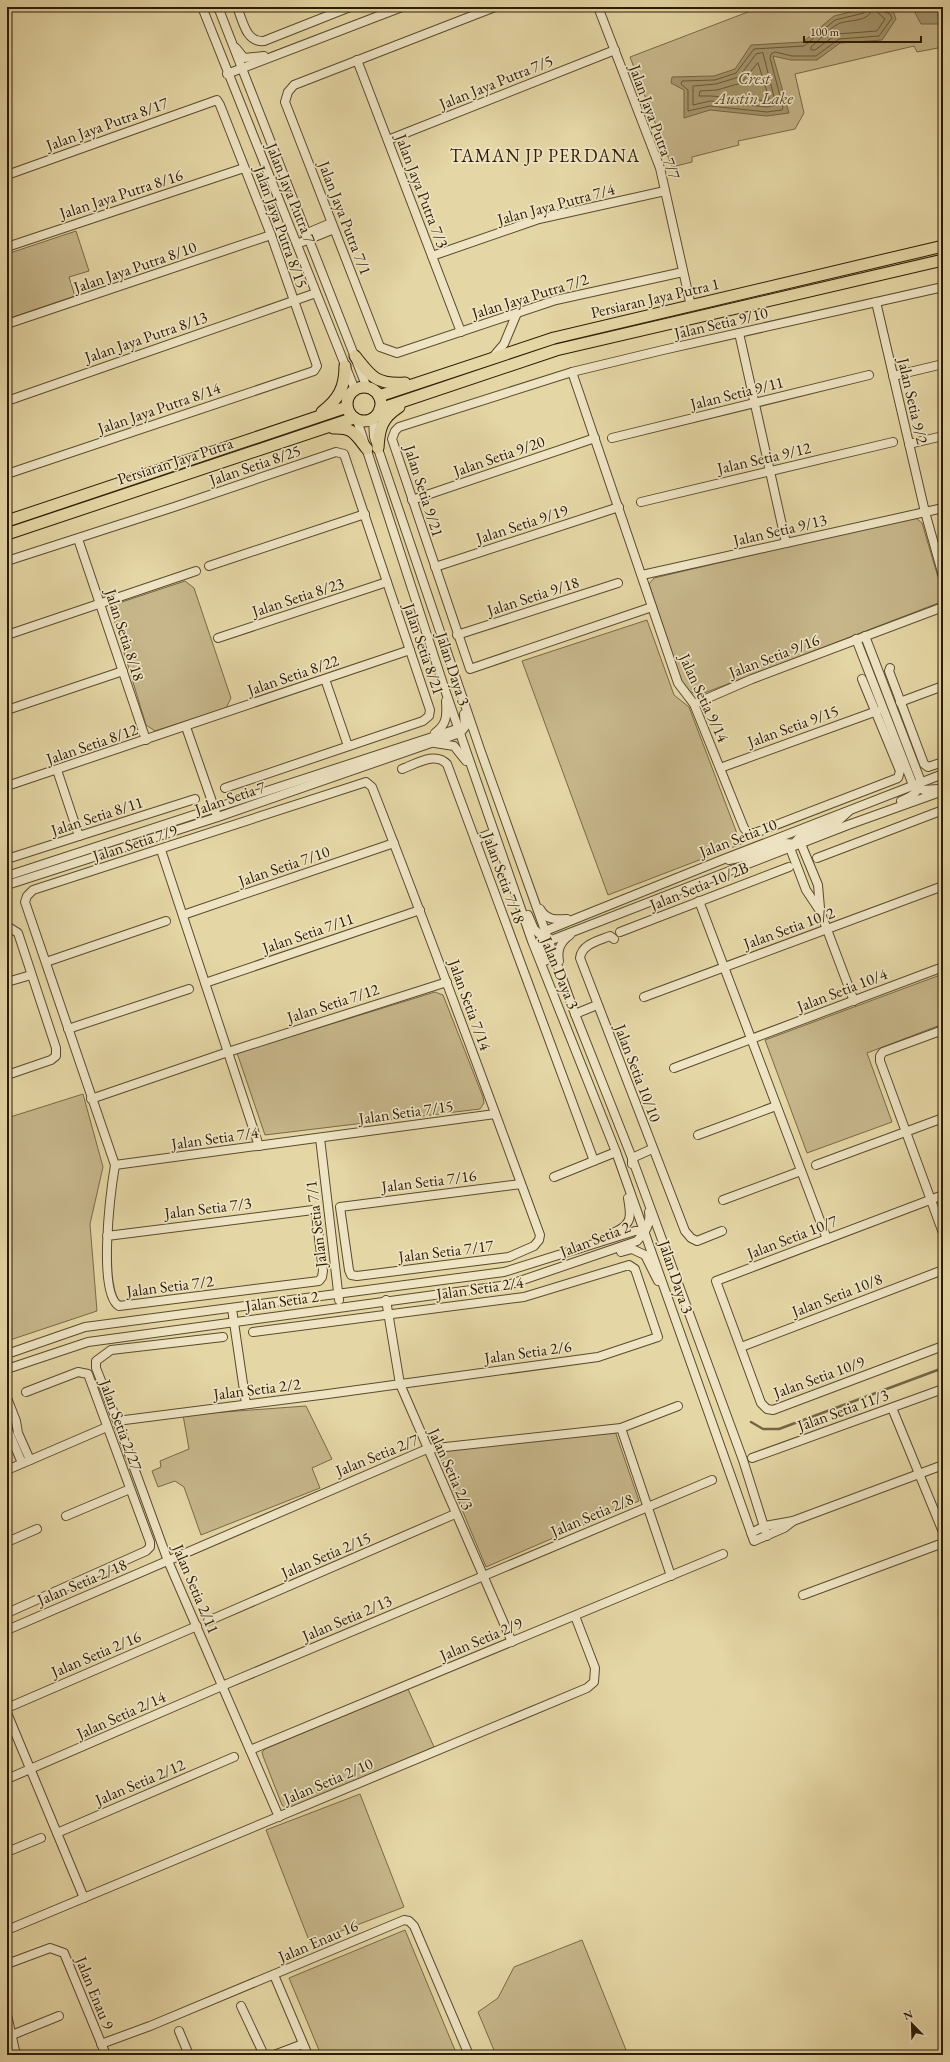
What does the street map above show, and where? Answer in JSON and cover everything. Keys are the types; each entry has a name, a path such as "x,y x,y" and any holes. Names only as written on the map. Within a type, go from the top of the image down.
{"main road":[{"name":"Persiaran Jaya Putra 1","path":"379,396 554,338 943,246"},
{"name":"Persiaran Jaya Putra 1","path":"380,409 556,350 943,260"},
{"path":"355,356 368,374 378,381 391,384 421,382"},
{"path":"316,417 334,402 341,392 345,383 345,366"},
{"path":"367,388 374,390 379,396 380,409 373,419 366,421 356,419 347,407 349,396 355,390 367,388"},
{"path":"323,428 348,429 355,433 372,448 384,419 390,412 413,398"},
{"name":"Persiaran Jaya Putra","path":"7,520 347,407"},
{"name":"Persiaran Jaya Putra","path":"7,534 323,428 356,419"}],"street":[{"name":"Jalan Jaya Putra 7","path":"202,7 227,74 296,241 355,390"},
{"name":"Jalan Jaya Putra 7","path":"218,7 367,388"},
{"path":"237,7 250,38 256,42 264,41 350,7"},
{"path":"227,74 402,7"},
{"path":"470,7 474,15"},
{"path":"357,60 495,7"},
{"name":"Jalan Jaya Putra 7/7","path":"598,7 660,168 691,306"},
{"path":"230,39 244,58 282,53"},
{"name":"Jalan Jaya Putra 7/5","path":"388,140 614,50"},
{"name":"Jalan Jaya Putra 7/1","path":"357,60 294,85 288,92 285,102 380,347 387,351"},
{"name":"Jalan Jaya Putra 7/3","path":"357,60 461,332"},
{"name":"Jalan Jaya Putra 8/15","path":"217,100 271,235 317,366"},
{"name":"Jalan Jaya Putra 8/17","path":"7,175 217,100"},
{"name":"Jalan Jaya Putra 8/16","path":"7,247 244,168"},
{"name":"Jalan Jaya Putra 7/4","path":"432,256 539,219 665,191"},
{"path":"296,241 333,226"},
{"name":"Jalan Jaya Putra 8/10","path":"7,324 271,235"},
{"name":"Jalan Jaya Putra 7/2","path":"387,351 397,353 556,300 683,272"},
{"name":"Jalan Setia 9/10","path":"572,372 943,287"},
{"path":"294,301 316,293"},
{"name":"Jalan Jaya Putra 8/13","path":"7,400 294,301"},
{"name":"Jalan Setia 9/2","path":"876,302 925,512 943,576"},
{"path":"492,358 504,344 517,313"},
{"path":"738,333 786,543"},
{"path":"893,376 943,364"},
{"name":"Jalan Jaya Putra 8/14","path":"7,474 314,371 317,366"},
{"name":"Jalan Setia 9/14","path":"572,372 678,683 694,704 744,828 748,833 755,832 898,778 900,775 877,711"},
{"name":"Jalan Setia 9/21","path":"572,372 400,427 395,431 392,439 457,635 470,669 652,607"},
{"name":"Jalan Setia 9/11","path":"612,438 869,375"},
{"name":"Jalan Daya 3","path":"356,419 372,448 462,695 529,886 545,937 562,974 575,1014 632,1158 743,1460 767,1536 754,1541 674,1316 646,1232 626,1184 616,1152 556,998 532,941 514,886 472,770 461,729 444,687 372,448 373,419"},
{"path":"909,444 943,436"},
{"name":"Jalan Setia 9/20","path":"412,500 595,438"},
{"name":"Jalan Setia 9/12","path":"641,502 892,442"},
{"name":"Jalan Setia 8/25","path":"7,561 78,539 336,452 344,454"},
{"name":"Jalan Setia 8/21","path":"225,788 423,721 429,716 430,710 344,454"},
{"name":"Jalan Setia 9/19","path":"435,568 618,507"},
{"name":"Jalan Setia 9/13","path":"642,575 943,508"},
{"path":"209,566 364,514"},
{"name":"Jalan Setia 8/18","path":"78,539 146,740"},
{"path":"7,635 196,570"},
{"name":"Jalan Setia 8/23","path":"218,638 387,582"},
{"name":"Jalan Setia 9/18","path":"457,635 618,583"},
{"name":"Jalan Setia 9/16","path":"694,704 752,679 943,607"},
{"path":"865,636 917,785"},
{"path":"856,639 917,785 930,790 943,787"},
{"name":"Jalan Setia 8/22","path":"186,727 410,650"},
{"path":"890,668 889,671 924,764 928,767 943,762"},
{"path":"7,710 123,671"},
{"path":"325,679 348,746"},
{"path":"862,679 877,711"},
{"path":"900,702 943,686"},
{"path":"444,687 446,721 431,740 454,746 462,754 472,770"},
{"path":"462,695 461,729 470,732 476,746 481,752"},
{"name":"Jalan Setia 9/15","path":"720,768 877,711"},
{"path":"186,727 216,813"},
{"name":"Jalan Setia 8/12","path":"7,786 186,727"},
{"name":"Jalan Setia 7","path":"7,885 461,729"},
{"name":"Jalan Setia 7/18","path":"402,769 432,758 444,761 449,769 594,1160"},
{"path":"57,770 79,836"},
{"name":"Jalan Setia 10","path":"545,937 578,918 724,859 943,774"},
{"name":"Jalan Setia 7/14","path":"366,782 372,787 420,910 540,1235 539,1240"},
{"name":"Jalan Setia 7/9","path":"46,962 25,902 27,896 33,890 161,850 366,782"},
{"path":"848,825 867,814 909,798 917,785"},
{"name":"Jalan Setia 10","path":"545,937 583,928 795,845 943,791"},
{"name":"Jalan Setia 8/11","path":"7,859 195,799"},
{"path":"795,845 802,836 837,822 846,816 850,810"},
{"path":"817,858 943,810"},
{"name":"Jalan Setia 7","path":"7,876 216,813"},
{"path":"475,840 494,833"},
{"name":"Jalan Setia 7/10","path":"183,915 394,843"},
{"path":"724,859 740,859 784,843 795,845 818,885 820,911"},
{"path":"795,845 806,890 820,911 854,1001"},
{"path":"161,850 259,1146"},
{"name":"Jalan Setia 10/2B","path":"617,936 699,901 789,867"},
{"path":"514,886 534,929 545,937 540,944 556,998"},
{"path":"529,886 541,911 546,917 556,920 578,918"},
{"name":"Jalan Setia 10/2","path":"644,997 943,886"},
{"path":"699,901 827,1239"},
{"name":"Jalan Setia 7/11","path":"205,983 420,910"},
{"path":"115,1165 91,1099 46,962 166,921"},
{"path":"7,926 18,933 56,1048 56,1056 51,1060 7,1075"},
{"path":"562,974 558,952 562,942 568,936 583,928"},
{"name":"Jalan Setia 10/10","path":"617,936 610,936 585,947 581,952 580,958 652,1149 685,1231 691,1238 697,1241 722,1231"},
{"name":"Jalan Setia 10/4","path":"674,1068 943,967"},
{"path":"7,982 31,975"},
{"name":"Jalan Setia 7/12","path":"91,1099 228,1052 447,982"},
{"path":"68,1029 189,989"},
{"path":"575,1014 597,1005"},
{"path":"943,1030 883,1052 880,1056 880,1061 943,1233"},
{"path":"698,1135 776,1106"},
{"name":"Jalan Setia 7/15","path":"320,1138 495,1114"},
{"path":"816,1165 943,1118"},
{"name":"Jalan Setia 7/4","path":"115,1165 320,1138"},
{"name":"Jalan Setia 7/1","path":"320,1138 340,1307"},
{"path":"652,1149 632,1158 632,1166 649,1212 650,1221 646,1232 658,1244 680,1298 688,1311"},
{"path":"554,1177 616,1152"},
{"name":"Jalan Setia 7/2","path":"115,1165 109,1201 106,1236 112,1299 119,1306 319,1281"},
{"path":"723,1200 801,1171"},
{"name":"Jalan Setia 7/16","path":"351,1275 340,1207 521,1184"},
{"path":"567,1253 625,1228 630,1220 630,1207 626,1184"},
{"name":"Jalan Setia 10/7","path":"741,1347 716,1281 943,1195"},
{"name":"Jalan Setia 7/3","path":"106,1236 313,1210 316,1214 323,1271 322,1277 319,1281"},
{"name":"Jalan Setia 2","path":"9,1354 85,1328 504,1272 635,1230 646,1232"},
{"name":"Jalan Setia 2","path":"7,1369 88,1342 386,1300 508,1285 637,1242 646,1232"},
{"name":"Jalan Setia 7/17","path":"351,1275 357,1276 509,1257 534,1246 539,1240"},
{"path":"571,1264 632,1249 640,1251 645,1254 674,1316"},
{"name":"Jalan Setia 2/4","path":"253,1332 524,1297 629,1265 635,1269 658,1337"},
{"name":"Jalan Setia 10/8","path":"741,1347 943,1270"},
{"name":"Jalan Setia 2/3","path":"386,1300 400,1384 455,1514 512,1642"},
{"path":"232,1309 246,1404"},
{"name":"Jalan Setia 2/11","path":"223,1337 111,1350 96,1361 96,1368 103,1389 117,1420 168,1561 278,1817"},
{"name":"Jalan Setia 2/6","path":"400,1384 598,1357 658,1337"},
{"name":"Jalan Setia 10/9","path":"741,1347 761,1403 767,1409 773,1410 943,1346"},
{"name":"Jalan Setia 2/27","path":"7,1613 146,1551 150,1547 150,1542 88,1374 78,1372 26,1392"},
{"name":"Jalan Setia 2/2","path":"117,1420 400,1384"},
{"name":"Jalan Setia 11/3","path":"752,1458 943,1389"},
{"path":"7,1400 26,1462"},
{"name":"Jalan Setia 2/7","path":"168,1561 236,1530 427,1449 621,1428 678,1406"},
{"path":"892,1408 943,1532"},
{"path":"7,1470 107,1427"},
{"path":"7,1428 26,1462"},
{"path":"621,1428 671,1576"},
{"path":"751,1532 765,1526 793,1521 943,1466"},
{"name":"Jalan Setia 2/8","path":"483,1576 712,1480"},
{"path":"66,1516 130,1489"},
{"name":"Jalan Setia 2/15","path":"208,1621 455,1514"},
{"path":"767,1536 784,1528 793,1521"},
{"path":"7,1542 37,1529"},
{"path":"802,1595 943,1543"},
{"name":"Jalan Setia 2/9","path":"250,1750 722,1554"},
{"name":"Jalan Setia 2/18","path":"7,1630 168,1561"},
{"name":"Jalan Setia 2/13","path":"222,1686 483,1576"},
{"name":"Jalan Setia 2/10","path":"7,1930 587,1688 594,1682 595,1668 575,1616"},
{"name":"Jalan Setia 2/16","path":"7,1708 197,1626"},
{"name":"Jalan Setia 2/14","path":"7,1779 222,1686"},
{"path":"7,1713 84,1898"},
{"name":"Jalan Setia 2/12","path":"57,1833 234,1757"},
{"path":"7,1852 41,1838"},
{"name":"Jalan Enau 16","path":"101,2044 150,2026 404,1920 409,1921 414,1926 469,2055"},
{"name":"Jalan Enau 9","path":"7,1964 50,1948 64,1953 106,2055"},
{"path":"274,1974 308,2055"},
{"path":"241,2006 264,2055"},
{"path":"7,2015 16,2055"},
{"path":"12,2035 59,2016"},
{"path":"179,2031 189,2055"},
{"path":"274,2055 304,2044"}],"shaded area":[{"path":"761,7 943,7 943,47 917,52 914,46 795,74 804,113 795,129 738,141 739,145 692,157 692,162 672,167 630,57"},
{"path":"76,231 89,271 69,277 75,296 7,319 7,254"},
{"path":"915,517 922,523 943,594 941,602 699,695 688,691 683,686 649,584 654,578"},
{"path":"185,581 194,588 231,698 226,708 155,731 146,725 110,606"},
{"path":"647,620 674,695 689,707 741,844 608,895 522,661"},
{"path":"943,974 943,1024 867,1053 892,1122 807,1153 765,1040"},
{"path":"435,992 443,995 483,1097 484,1103 480,1109 265,1135 237,1053"},
{"path":"83,1094 103,1167 90,1224 97,1311 7,1341 7,1118"},
{"path":"306,1406 332,1459 312,1468 320,1488 201,1535 184,1487 175,1481 158,1487 152,1471 161,1467 160,1461 189,1449 183,1415"},
{"path":"615,1431 639,1501 486,1567 438,1452"},
{"path":"408,1689 434,1747 288,1809 282,1805 263,1756 262,1752 265,1749"},
{"path":"360,1794 404,1907 310,1943 266,1830"},
{"path":"405,1930 457,2055 321,2055 289,1978"},
{"path":"582,1940 628,2055 496,2055 478,2012 498,1998 514,1967"}],"water":[{"name":"Crest Austin Lake","path":"871,7 880,7 893,11 896,19 882,40 840,43 817,60 791,60 773,56 789,113 767,116 710,110 684,118 684,90 671,83 672,77 714,76 735,69 751,45 803,42 834,16"},
{"path":"912,7 943,7 943,24 921,24"}],"waterway":[{"path":"751,1422 763,1429 779,1429 943,1368"}],"district":[{"name":"TAMAN JP PERDANA","path":"545,155"}]}
